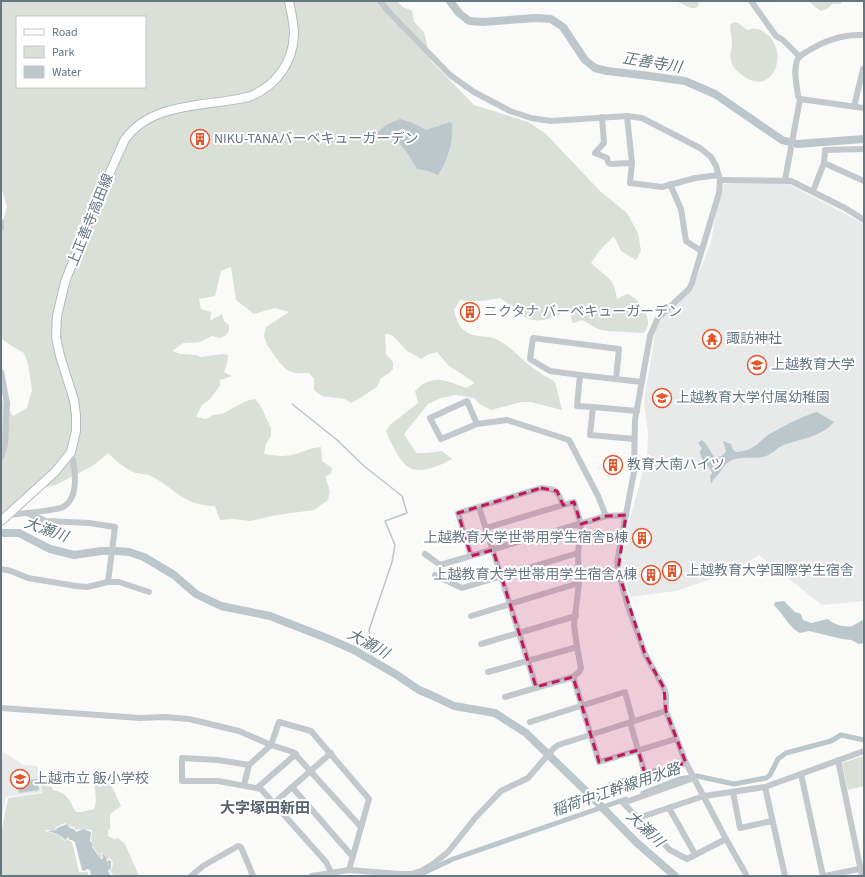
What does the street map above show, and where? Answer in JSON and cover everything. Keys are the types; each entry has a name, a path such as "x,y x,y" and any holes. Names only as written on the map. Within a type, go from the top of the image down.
{"main road":[{"name":"上正善寺高田線","path":"2,519 55,472 71,452 76,430 76,415 74,400 60,356 56,337 57,316 65,282 95,206 124,141 129,133 138,125 156,115 177,109 248,97 258,94 271,85 283,71 292,53 294,33 289,1"}],"street":[{"path":"380,1 388,12 450,75 474,92 510,111 531,118 551,121 627,116 642,118 700,148 711,157 716,166 719,177 719,192 692,283 685,292 658,318 653,326 650,336 637,411 634,439 634,472 618,554 618,571 627,603 646,654 664,688 666,711 686,763 747,876"},
{"path":"752,1 776,36 783,40 800,56"},
{"path":"785,180 800,99 798,96 796,62 800,56 818,45 835,38 850,35 864,36"},
{"path":"854,107 863,69 864,70"},
{"path":"800,99 864,108"},
{"path":"627,116 632,163 630,183 662,187 695,178 719,177 785,180 791,181 812,191 845,208 864,220"},
{"path":"602,118 604,144 595,153 607,158 610,164 632,163"},
{"path":"812,191 824,164 825,150 864,150"},
{"path":"824,164 864,181"},
{"path":"670,184 681,209 686,241 701,251"},
{"path":"1,222 1,228"},
{"path":"616,379 619,349 533,338 530,359 550,371 580,375 642,382"},
{"path":"1,372 8,403 8,418 5,444 1,457"},
{"path":"580,375 577,406 637,411"},
{"path":"477,424 467,401 430,418 441,439 477,424 507,420 569,440 598,496 606,516"},
{"path":"593,407 590,435 634,439"},
{"path":"2,519 63,507 68,502 75,484 74,464 71,452"},
{"path":"472,556 458,513 541,488 554,489 557,491 563,505"},
{"path":"486,528 574,502 581,524 578,553 579,583 574,625 576,647 581,668 573,677 504,697"},
{"path":"480,507 536,687"},
{"path":"29,514 46,521 115,526 108,582"},
{"path":"425,554 440,565 606,516 626,516"},
{"path":"435,575 462,588 578,553"},
{"path":"1,569 11,571 28,578 76,586 87,587 108,582 119,582 149,592"},
{"path":"471,616 579,583"},
{"path":"481,644 576,616"},
{"path":"488,672 576,647"},
{"path":"573,677 599,762 676,739"},
{"path":"530,722 625,692 645,774"},
{"path":"1,708 140,718 165,717 189,720 239,731 296,754 361,826"},
{"path":"312,876 348,870 411,874 421,871 448,852 501,791 528,778 558,745 666,711"},
{"path":"244,785 249,765 271,745 279,722 311,731 369,799 348,870"},
{"path":"638,818 704,796 765,787 864,751"},
{"path":"274,803 331,753"},
{"path":"257,788 296,754"},
{"path":"249,765 218,760 182,758 182,781 218,781 261,789 326,862 331,872"},
{"path":"838,760 862,868 862,876"},
{"path":"610,785 686,763"},
{"path":"802,774 824,876 862,868"},
{"path":"694,778 623,803 670,850 687,859 726,839"},
{"path":"292,787 352,856"},
{"path":"765,787 785,876"},
{"path":"733,792 740,828 772,821"},
{"path":"669,808 695,854"},
{"path":"191,876 203,866 238,846 241,846 253,876"}],"highlighted area":[{"path":"541,488 557,491 563,505 574,502 581,524 606,516 626,515 618,571 645,654 664,688 666,711 686,763 645,774 638,750 599,762 573,677 536,687 493,550 471,556 458,513"}],"shaded area":[{"name":"上越教育大学","path":"786,183 864,225 864,601 822,605 759,555 732,572 676,591 630,597 621,568 621,552 647,456 648,434 644,401 656,329 668,309 693,288 711,243 717,205 724,184"},
{"name":"上越市立 飯小学校","path":"1,751 24,765 38,766 41,792 6,797 1,823"}],"green space":[{"path":"1,1 397,1 403,7 412,11 414,22 424,32 431,61 474,105 528,122 545,133 600,191 627,213 638,233 641,251 636,260 621,251 614,236 600,250 591,263 611,281 616,291 617,299 627,294 639,303 646,313 648,324 643,333 607,331 598,329 582,320 575,323 572,322 570,313 565,311 549,319 531,320 521,314 521,308 512,306 500,298 480,301 460,300 454,310 461,327 473,335 490,337 502,342 529,365 555,382 562,410 531,402 521,402 491,410 481,405 474,398 455,395 441,398 428,404 404,434 416,453 442,451 452,459 431,468 415,470 403,462 396,451 386,431 390,425 418,403 415,391 421,385 434,380 439,380 466,388 475,383 448,365 437,352 427,355 421,359 402,346 392,335 385,334 386,354 393,362 393,369 381,378 377,387 351,403 345,399 322,396 314,390 314,379 309,373 295,373 287,370 267,345 264,336 266,327 289,312 275,308 254,314 236,300 231,267 221,271 215,296 199,299 201,309 211,312 210,321 222,314 224,321 229,325 229,331 225,336 220,338 212,336 200,342 183,343 172,351 201,357 222,354 228,355 224,372 232,376 220,380 220,385 210,399 202,405 196,417 206,419 213,415 222,414 246,401 255,399 260,405 271,428 271,436 266,444 264,454 288,456 321,447 322,461 332,468 331,474 325,476 330,491 328,500 314,510 277,515 250,521 233,519 220,520 215,506 194,503 180,496 151,476 136,473 128,469 117,462 108,453 94,465 56,485 42,488 1,514 1,398 13,416 27,408 32,390 28,364 24,353 1,338 1,228 7,206 2,190"},
{"path":"676,1 698,1 699,5 696,8 691,8"},
{"path":"809,1 843,1 840,4 832,4 827,9 821,11"},
{"path":"734,22 738,23 747,30 761,30 769,36 775,44 777,63 774,72 769,78 761,81 752,81 742,75 733,66 730,59 732,43 730,25"},
{"path":"864,756 864,786 848,790 842,763"},
{"path":"96,776 108,778 121,806 110,814 110,829 108,830 108,836 114,839 118,838 125,844 139,876 114,876 110,871 113,866 111,859 109,858 108,860 102,853 100,853 102,856 101,858 93,847 93,843 91,841 91,830 76,830 74,827 71,827 65,823 56,827 55,830 45,831 59,835 65,841 68,838 69,841 72,842 79,872 87,871 89,876 1,876 1,833 8,798 42,793 41,783 44,780 47,780 53,790 62,793 68,798 76,812 94,809 96,801"}],"water":[{"path":"400,119 413,123 426,130 450,122 452,124 452,137 449,151 438,175 417,169 408,154 396,141 385,137 382,140 379,140 377,133 386,125"},
{"path":"817,412 834,422 829,427 817,434 784,445 766,456 759,458 739,458 729,461 711,483 710,475 712,472 703,462 700,454 702,448 698,443 702,440 714,457 718,457 726,451 723,441 731,444 733,450 736,452 750,449 768,435 786,425"},
{"path":"784,601 795,612 801,614 803,620 811,623 828,619 839,625 852,626 864,620 864,643 859,644 851,640 809,631 800,633 790,625 774,605 775,602"},
{"path":"37,779 39,790 19,793 17,782"},
{"path":"67,824 76,832 83,829 91,832 90,841 93,844 92,847 101,859 103,858 102,853 106,857 107,862 109,860 111,861 111,868 108,871 111,876 91,876 90,870 82,870 75,842 70,840 68,837 65,840 55,833 47,831 56,830 57,828"}],"waterway":[{"name":"正善寺川","path":"450,1 459,13 469,21 483,22 536,18 551,19 563,27 585,60 595,68 607,71 685,81 715,94 782,140 797,144 864,139"},
{"path":"292,404 336,439 364,466 402,496 407,513 385,521 395,545 392,562 369,630 373,654 371,661"},
{"name":"大瀬川","path":"1,533 19,533 50,549 74,555 101,551 116,551 129,552 144,557 174,575 196,594 221,606 270,616 329,639 354,650 397,675 419,690 454,706 495,713 526,733 636,842 675,876"},
{"name":"稲荷中江幹線用水路","path":"643,793 679,779 697,776 734,784 766,778 770,775 778,759 786,753 831,741 841,735 864,740"},
{"name":"稲荷中江幹線用水路","path":"417,876 453,859 626,799"}],"place":[{"name":"NIKU-TANAバーベキューガーデン","path":"200,139"},
{"name":"ニクタナ バーベキューガーデン","path":"470,312"},
{"name":"諏訪神社","path":"712,339"},
{"name":"上越教育大学","path":"757,365"},
{"name":"上越教育大学付属幼稚園","path":"662,398"},
{"name":"教育大南ハイツ","path":"613,465"},
{"name":"上越教育大学世帯用学生宿舎B棟","path":"642,538"},
{"name":"上越教育大学国際学生宿舎","path":"672,571"},
{"name":"上越教育大学世帯用学生宿舎A棟","path":"651,575"},
{"name":"上越市立 飯小学校","path":"20,779"}],"district":[{"name":"大字塚田新田","path":"265,808"}]}
